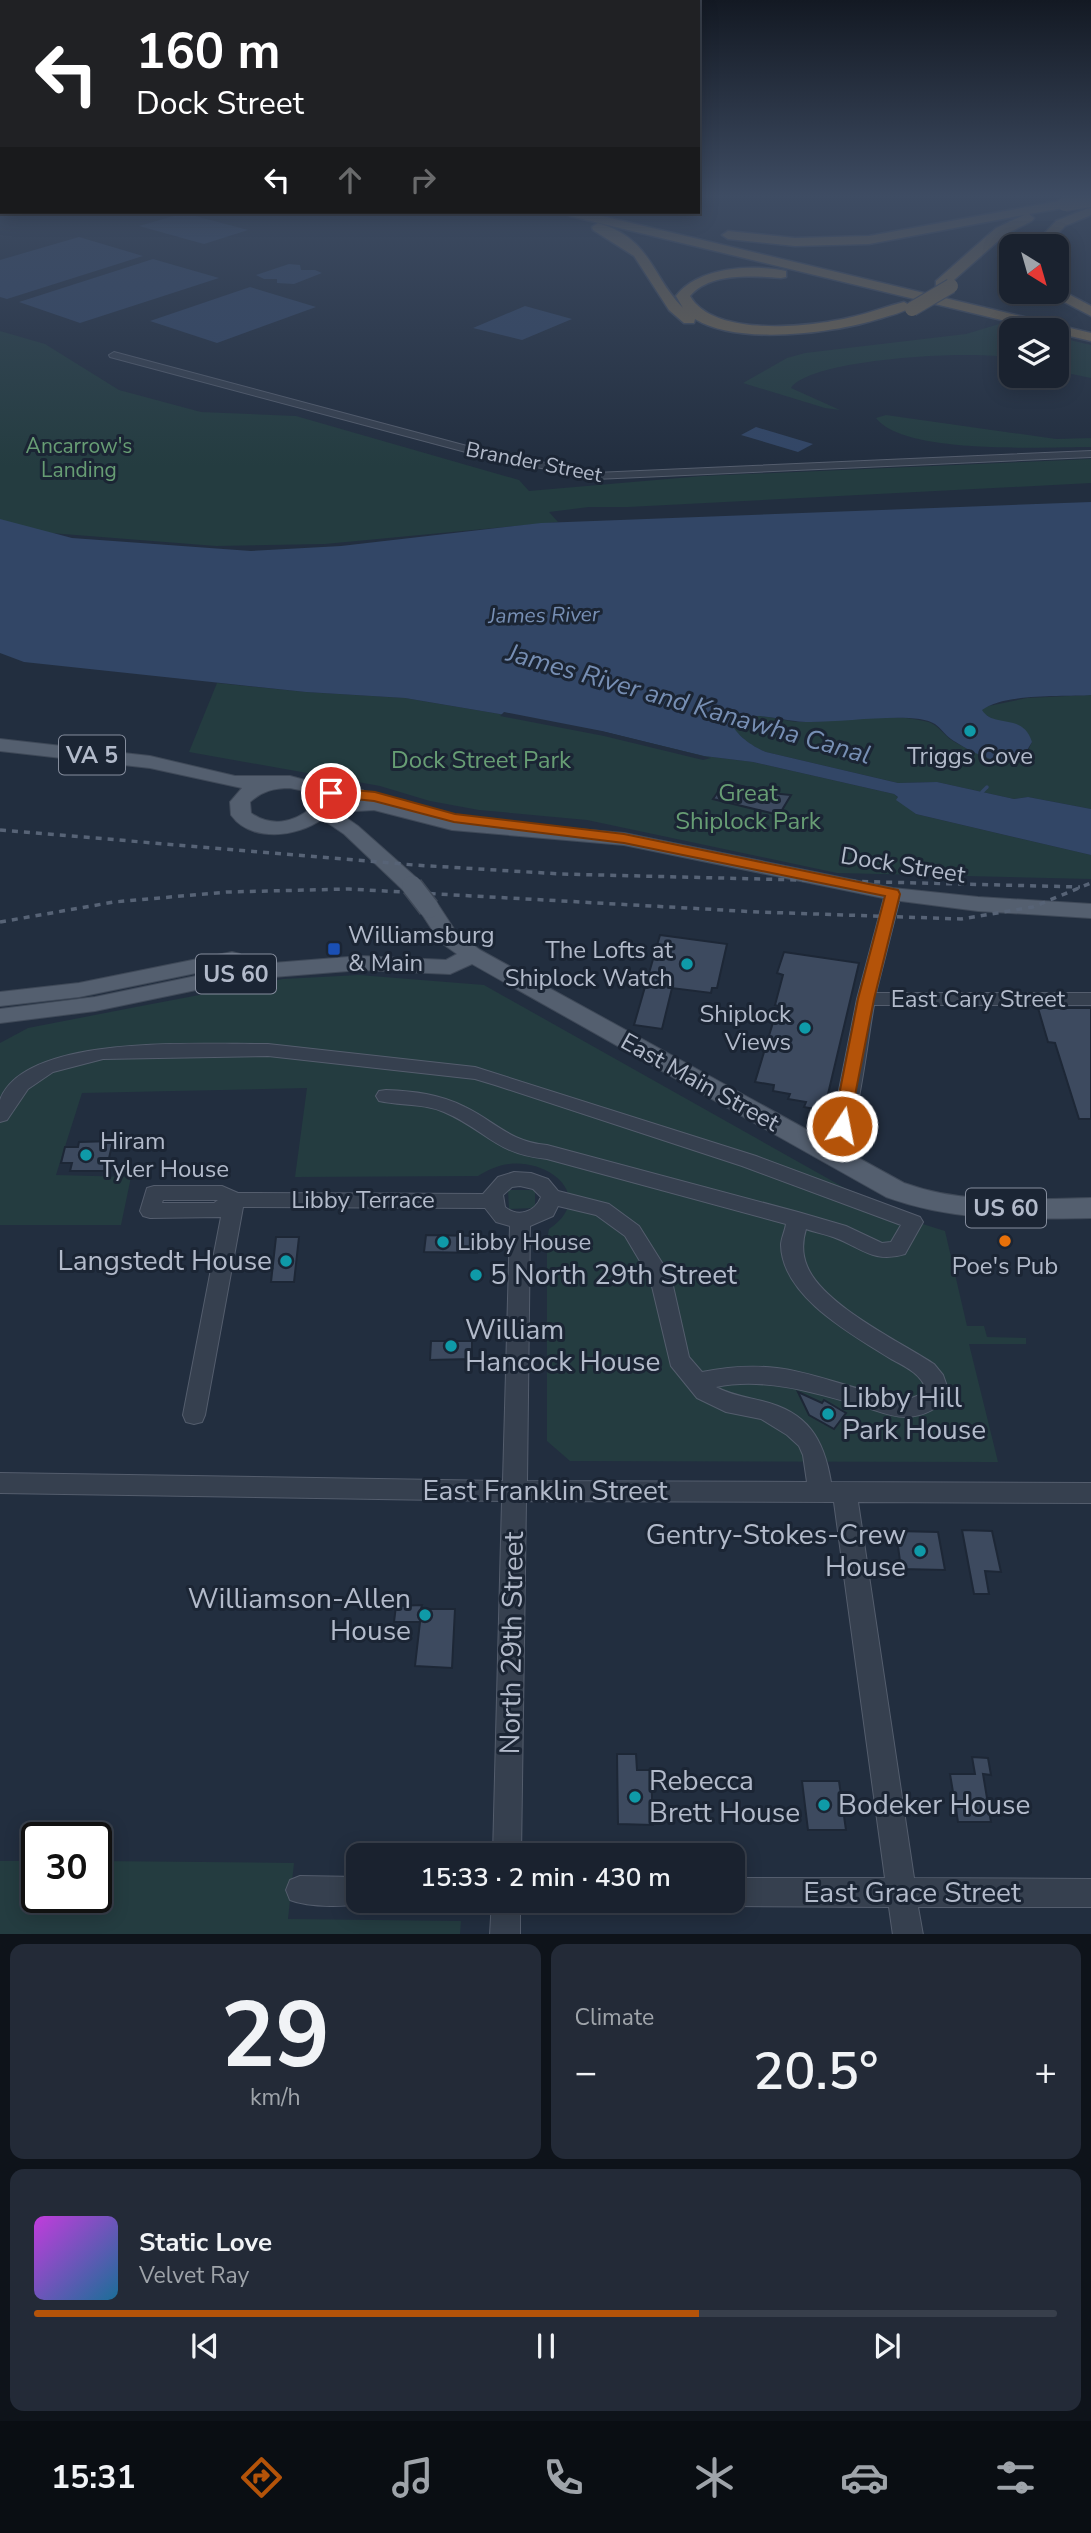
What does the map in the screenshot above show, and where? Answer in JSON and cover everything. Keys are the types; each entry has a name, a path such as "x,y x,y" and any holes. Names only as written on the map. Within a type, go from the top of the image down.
{"highway":[{"path":"659,285 672,306 688,319 712,328 749,335 803,335 864,325 908,307 946,285"},
{"path":"695,285 683,296 689,309 699,316 733,326 764,330 839,325 908,307"},
{"path":"864,285 971,309"},
{"path":"873,285 1091,337"},
{"path":"915,285 1091,327"},
{"path":"1069,299 1091,312"}],"main road":[{"name":"VA 5","path":"0,745 150,762 235,782 290,782 319,802"},
{"name":"VA 5","path":"0,751 179,774 225,787 240,802 241,815 255,824 270,827 292,826"},
{"path":"240,802 255,788 271,783"},
{"path":"292,826 313,817 319,802"},
{"name":"Dock Street","path":"319,802 366,803 462,825 586,834 655,845 893,894 978,904 1091,911"},
{"name":"East Main Street","path":"319,802 412,887 447,937 472,956 895,1190 933,1204 958,1208 1091,1208"},
{"name":"East Main Street","path":"292,826 326,829 360,841"},
{"name":"US 60","path":"0,1004 95,1004 258,971 376,963 450,967 459,965 472,956"}],"street":[{"name":"Brander Street","path":"114,355 481,453 595,476 615,478 1091,454"},
{"path":"833,1156 842,1126 866,999 893,894"},
{"name":"East Cary Street","path":"866,999 1091,999"},
{"path":"0,1115 21,1086 46,1068 103,1053 202,1049 304,1053 475,1073 749,1161 882,1213 913,1222 898,1249 889,1251 874,1248 850,1234 798,1219 547,1152 513,1147 461,1112 441,1103 416,1097 386,1097"},
{"path":"551,1197 546,1211 539,1216 520,1221 511,1220 497,1212 492,1201 498,1187 514,1179 524,1179 542,1184 551,1197 603,1209 632,1231 660,1277 679,1360 705,1392 726,1403 765,1411 785,1420 808,1440 833,1492 867,1669 908,1934"},
{"name":"Libby Terrace","path":"194,1415 234,1200 492,1201"},
{"path":"697,1382 734,1374 789,1377 902,1408 931,1401 938,1392 926,1370 832,1310 810,1288 794,1260 790,1234 798,1219"},
{"name":"North 29th Street","path":"507,1843 520,1221"},
{"name":"East Franklin Street","path":"0,1483 516,1491 1091,1493"},
{"path":"300,1890 346,1891"},
{"name":"East Grace Street","path":"745,1892 1091,1893"},
{"path":"505,1934 506,1913"}],"green space":[{"path":"999,324 999,357 931,356 860,363 805,378 791,388 840,410 743,383 787,358 805,353 966,334"},
{"name":"Ancarrow's Landing","path":"0,331 45,344 119,390 201,412 296,416 519,480 529,491 702,476 1091,459 1091,483 589,507 549,512 558,522 325,544 216,546 25,531 0,523"},
{"path":"1069,340 1091,345 1091,378 1069,373"},
{"path":"886,415 1056,439 1091,438 1091,447 1010,448 944,443 891,430 876,418"},
{"name":"Dock Street Park","path":"217,683 405,698 605,732 704,756 753,762 894,794 916,814 1091,855 1091,879 837,873 587,820 479,810 430,801 380,786 189,752"},
{"name":"Great Shiplock Park","path":"1091,695 1091,809 1028,797 1014,799 937,782 898,783 766,752 745,740 736,732 732,723 748,716 800,722 909,718 932,724 950,739 985,757 1014,762 1023,758 1032,742 984,714 981,710 984,707 1027,698"},
{"path":"359,975 484,985 891,1214 945,1231 967,1326 984,1326 987,1337 1026,1338 1026,1344 969,1344 998,1462 570,1461 547,1441 547,1240 549,1229 562,1217 568,1205 568,1193 562,1183 552,1174 524,1164 501,1165 478,1176 295,1177 307,1088 82,1093 56,1175 131,1177 121,1225 0,1225 0,1043 28,1028 283,979"},
{"path":"508,1190 535,1190 535,1208 509,1209"},
{"path":"0,1861 21,1861 21,1913 112,1913 112,1861 294,1863 288,1919 461,1921 460,1934 0,1934"}],"water":[{"path":"0,285 50,285 7,299 0,297"},
{"path":"71,285 197,285 80,323 19,302"},
{"path":"250,287 316,307 217,343 150,321"},
{"path":"525,306 572,319 522,340 473,328"},
{"path":"756,427 813,444 798,452 741,435"},
{"path":"1091,502 1091,695 1019,698 982,710 987,716 1015,724 1028,733 1032,742 1021,760 1004,762 985,757 958,744 935,724 924,720 889,718 809,722 755,716 732,723 741,736 766,752 898,783 937,782 1014,799 1028,797 1091,809 1091,855 916,814 896,800 898,797 894,794 753,762 704,756 605,732 405,698 306,692 24,662 0,653 0,519 72,538 251,551 341,546 541,523"}],"pier":[{"path":"504,712 602,731 711,758 703,760 604,736 500,716"}],"building":[{"path":"725,782 791,795 779,815 713,799"},
{"name":"The Lofts at Shiplock Watch","path":"660,935 727,944 717,988 712,988 711,993 672,988 662,1029 634,1025"},
{"name":"Shiplock Views","path":"784,952 859,963 824,1111 804,1107 806,1102 788,1099 790,1094 773,1091 774,1085 755,1082 778,1006 775,1005 783,975 777,973"},
{"path":"1038,1008 1091,1008 1091,1119 1079,1119 1055,1043 1048,1042"},
{"name":"Hiram Tyler House","path":"113,1141 106,1171 70,1171 72,1163 61,1163 65,1147 78,1147 79,1142"},
{"name":"Libby House","path":"426,1235 478,1236 477,1253 424,1252"},
{"name":"Langstedt House","path":"276,1237 299,1237 294,1282 271,1282"},
{"name":"William Hancock House","path":"431,1341 472,1341 472,1359 430,1360"},
{"name":"Libby Hill Park House","path":"798,1392 822,1403 824,1400 846,1413 834,1429 809,1415"},
{"path":"962,1530 992,1531 1001,1572 985,1571 989,1594 974,1594"},
{"name":"Gentry-Stokes-Crew House","path":"896,1531 938,1532 945,1570 901,1569"},
{"path":"422,1605 421,1609 455,1609 452,1668 415,1666 420,1622 394,1622 396,1606"},
{"name":"Rebecca Brett House","path":"617,1754 636,1754 637,1770 651,1770 653,1825 618,1824"},
{"path":"972,1757 988,1758 991,1775 983,1774 991,1822 958,1822 950,1774 975,1774"},
{"name":"Bodeker House","path":"802,1781 839,1781 846,1830 808,1830"}],"waterway":[{"path":"982,792 987,787"}],"railway":[{"path":"0,830 414,865 561,874 1080,887"},
{"path":"0,922 114,902 227,892 349,889 758,912 961,919 1033,907 1091,883"}],"place":[{"name":"Triggs Cove","path":"970,731"},
{"name":"Williamsburg & Main","path":"334,949"},
{"name":"The Lofts at Shiplock Watch","path":"687,964"},
{"name":"Shiplock Views","path":"805,1028"},
{"name":"Hiram Tyler House","path":"86,1155"},
{"name":"Poe's Pub","path":"1005,1241"},
{"name":"Libby House","path":"443,1242"},
{"name":"Langstedt House","path":"286,1261"},
{"name":"5 North 29th Street","path":"476,1275"},
{"name":"William Hancock House","path":"451,1346"},
{"name":"Libby Hill Park House","path":"828,1414"},
{"name":"Gentry-Stokes-Crew House","path":"920,1551"},
{"name":"Williamson-Allen House","path":"425,1615"},
{"name":"Rebecca Brett House","path":"635,1797"},
{"name":"Bodeker House","path":"824,1805"}],"route":[{"path":"331,793 375,796 454,818 624,839 893,894 866,999 842,1126"}],"water label":[{"name":"James River","path":"544,615"},
{"name":"James River and Kanawha Canal","path":"689,704"}]}
